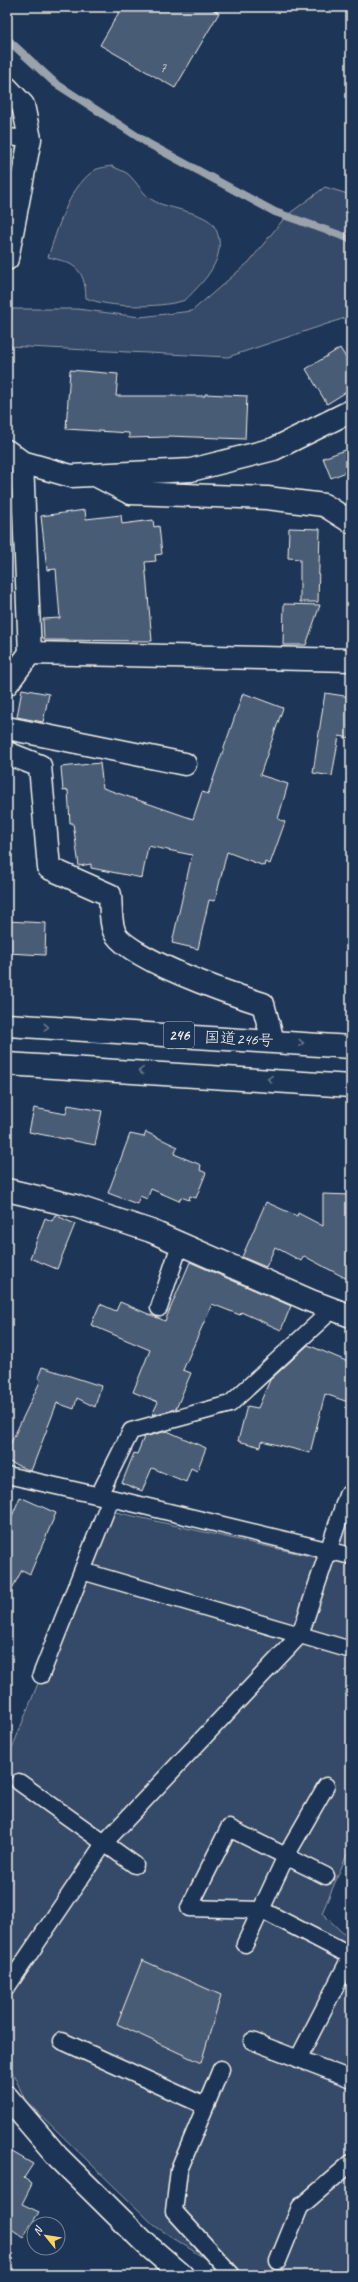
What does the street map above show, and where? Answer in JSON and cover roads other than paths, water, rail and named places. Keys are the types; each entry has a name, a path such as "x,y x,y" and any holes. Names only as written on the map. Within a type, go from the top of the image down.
{"main road":[{"path":"7,88 22,105 30,139 7,259"},
{"path":"7,684 30,654 15,457 71,476 96,476 199,468 274,449 351,411"},
{"path":"96,476 130,493 267,498 324,505 351,522"},
{"path":"30,654 351,660"},
{"path":"7,728 185,764"},
{"path":"7,753 40,766 49,868 110,895 114,932 129,948 208,986 263,1004 274,1041"},
{"name":"国道246号","path":"7,1025 351,1047"},
{"path":"7,1064 351,1086"},
{"path":"7,1190 75,1206 151,1231 342,1313"},
{"path":"7,2098 58,2158 146,2244 182,2275"}],"lane":[{"path":"7,137 30,139"},
{"path":"159,1308 180,1244"},
{"path":"41,1675 82,1571 105,1497 131,1431 230,1404 342,1313"},
{"path":"7,1474 329,1549 351,1556"},
{"path":"7,1987 105,1842 300,1635 347,1495 351,1496"},
{"path":"82,1571 351,1650"},
{"path":"19,1782 105,1842 135,1865"},
{"path":"245,1944 286,1856 326,1786"},
{"path":"298,2059 351,1956 262,1910 189,1908 229,1828 326,1876"},
{"path":"62,2041 205,2106"},
{"path":"252,2041 351,2079"},
{"path":"221,2069 179,2170 174,2211 232,2275"},
{"path":"278,2261 300,2207 351,2163"}],"waterway":[{"path":"7,39 55,83 149,144 275,212 351,239"}]}
